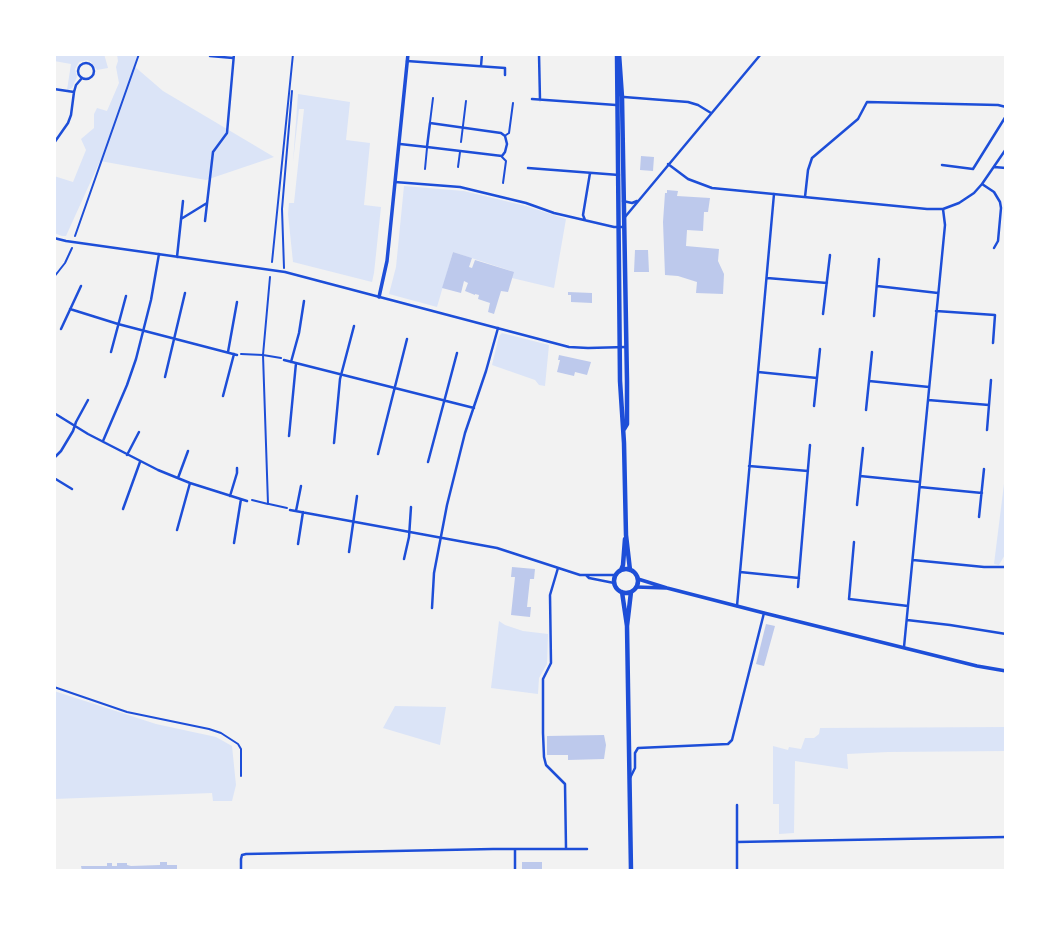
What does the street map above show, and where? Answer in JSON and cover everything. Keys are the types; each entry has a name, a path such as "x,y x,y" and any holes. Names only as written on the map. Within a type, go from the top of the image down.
{"main road":[{"path":"618,54 622,423 630,570"},
{"path":"626,535 623,565 614,583 622,592 627,626 631,871"},
{"path":"621,570 630,570 638,579 631,592 627,626"},
{"path":"622,592 631,592"}],"street":[{"path":"205,221 213,152 227,134 234,56 210,54"},
{"path":"379,297 387,261 408,54"},
{"path":"481,66 482,54"},
{"path":"540,54 540,100"},
{"path":"621,218 637,205 637,201 761,54"},
{"path":"407,61 505,68 505,75"},
{"path":"54,143 68,123 76,85 82,78 89,78 93,74 90,64 83,63 79,67 82,78"},
{"path":"54,89 74,92"},
{"path":"624,97 688,102 711,113"},
{"path":"532,99 619,105"},
{"path":"805,197 812,158 858,119 867,102 1006,107"},
{"path":"942,165 973,169 1006,116"},
{"path":"400,144 502,156 507,144 501,133 430,123 427,147"},
{"path":"668,164 688,179 706,187 943,209 967,199 982,184 1006,149"},
{"path":"994,167 1006,168"},
{"path":"528,168 621,175"},
{"path":"585,220 583,215 590,173"},
{"path":"396,182 460,187 526,203 554,213 621,227"},
{"path":"982,184 994,192 1000,202 998,241 995,248"},
{"path":"737,606 774,194"},
{"path":"177,257 183,201"},
{"path":"621,201 637,201"},
{"path":"181,219 207,203"},
{"path":"904,648 945,225 943,209"},
{"path":"54,238 285,272 569,347 623,347"},
{"path":"102,442 127,386 145,331 159,254"},
{"path":"823,314 830,255"},
{"path":"874,316 879,259"},
{"path":"766,278 827,283"},
{"path":"61,330 81,286"},
{"path":"877,286 938,293"},
{"path":"165,377 185,293"},
{"path":"111,352 126,296"},
{"path":"289,436 294,362 304,301"},
{"path":"228,352 237,302"},
{"path":"70,309 235,354 223,396"},
{"path":"936,311 995,315 993,343"},
{"path":"334,443 341,374 354,326"},
{"path":"432,608 440,538 459,456 498,328"},
{"path":"378,454 407,340"},
{"path":"814,407 820,349"},
{"path":"866,410 872,352"},
{"path":"428,462 457,353"},
{"path":"284,360 474,408"},
{"path":"758,372 817,378"},
{"path":"987,430 991,380"},
{"path":"869,381 929,387"},
{"path":"54,458 61,451 88,400"},
{"path":"928,400 989,405"},
{"path":"54,413 140,462 190,483 247,501"},
{"path":"127,455 139,432"},
{"path":"798,587 810,445"},
{"path":"857,505 863,448"},
{"path":"178,478 188,451"},
{"path":"123,509 140,462"},
{"path":"749,466 808,471"},
{"path":"230,496 237,468"},
{"path":"979,517 984,469"},
{"path":"860,476 982,493"},
{"path":"54,478 72,489"},
{"path":"177,530 190,483"},
{"path":"296,511 301,486"},
{"path":"349,552 358,496"},
{"path":"234,542 241,499"},
{"path":"404,559 411,508"},
{"path":"290,510 497,548 571,573 616,576"},
{"path":"298,544 303,512"},
{"path":"854,542 849,599 908,606"},
{"path":"913,560 1006,567"},
{"path":"558,568 550,595 551,663 543,680 543,733 546,765 565,784 566,849"},
{"path":"740,572 799,578"},
{"path":"586,575 614,583"},
{"path":"638,579 764,613 976,666 1006,671"},
{"path":"636,587 667,588"},
{"path":"630,778 635,768 637,749 728,744 732,740 764,613"},
{"path":"907,620 1006,634"},
{"path":"737,805 737,871"},
{"path":"737,842 1006,837"},
{"path":"514,849 515,871"},
{"path":"241,871 242,855 246,854 587,849"}],"lane":[{"path":"430,123 433,98"},
{"path":"461,142 466,101"},
{"path":"505,136 509,133 513,103"},
{"path":"425,169 427,147"},
{"path":"458,167 460,151"},
{"path":"502,156 506,161 503,183"}],"path":[{"path":"75,236 139,54"},
{"path":"272,262 293,54"},
{"path":"285,272 282,209 292,91"},
{"path":"279,196 282,209"},
{"path":"54,277 72,248"},
{"path":"268,503 263,355 271,277"},
{"path":"235,354 263,355 284,360"},
{"path":"247,501 268,503 290,510"},
{"path":"54,687 127,712 221,733 241,749 241,776"}],"shaded area":[{"path":"54,54 104,54 108,68 97,70 87,60 79,62 75,69 77,77 72,88 67,90 71,64 54,61"},
{"path":"117,54 138,54 134,66 163,91 274,157 206,180 100,161 66,236 62,236 54,233 54,176 73,182 86,150 81,139 94,128 97,108 107,111 119,83"},
{"path":"298,94 350,102 346,140 370,143 364,205 381,207 372,282 293,262 288,214 289,203 294,203 304,109 299,109 293,162"},
{"path":"404,186 464,191 566,219 554,288 512,278 511,271 453,252 437,307 389,294 396,267"},
{"path":"502,333 549,345 545,386 492,365"},
{"path":"1006,468 1006,553 999,565 994,564"},
{"path":"499,621 523,631 548,634 547,664 539,678 538,694 491,688"},
{"path":"54,691 156,724 216,737 232,746 236,785 232,801 213,801 212,793 54,799"},
{"path":"395,706 446,707 440,745 383,728"},
{"path":"1006,727 1006,751 847,754 848,769 795,761 794,833 779,834 779,804 773,804 773,746 788,750 789,747 801,749 805,738 814,738 819,734 820,728"}],"building":[{"path":"641,156 654,157 653,171 640,170"},
{"path":"667,190 678,191 677,196 710,198 708,212 704,212 703,231 687,230 686,246 719,249 718,261 724,274 723,294 696,293 697,282 665,275 663,222"},
{"path":"635,250 648,250 649,272 634,272"},
{"path":"453,252 472,258 469,267 472,268 475,260 514,272 508,292 501,291 494,314 488,312 490,303 478,299 479,295 465,291 468,283 464,281 461,293 442,288"},
{"path":"568,292 592,293 592,303 571,302"},
{"path":"559,355 591,362 587,375 575,372 574,376 557,372"},
{"path":"512,567 535,569 534,579 530,579 527,607 531,607 530,617 511,615 515,577 511,577"},
{"path":"766,624 775,626 764,666 756,664"},
{"path":"604,735 604,759 568,760 568,755 547,755 547,736"},
{"path":"160,862 177,865 177,871 82,871 81,866 107,866 107,863 112,863 112,866 117,866 117,863 131,866 160,865"},
{"path":"522,862 542,862 542,871 522,871"}]}
